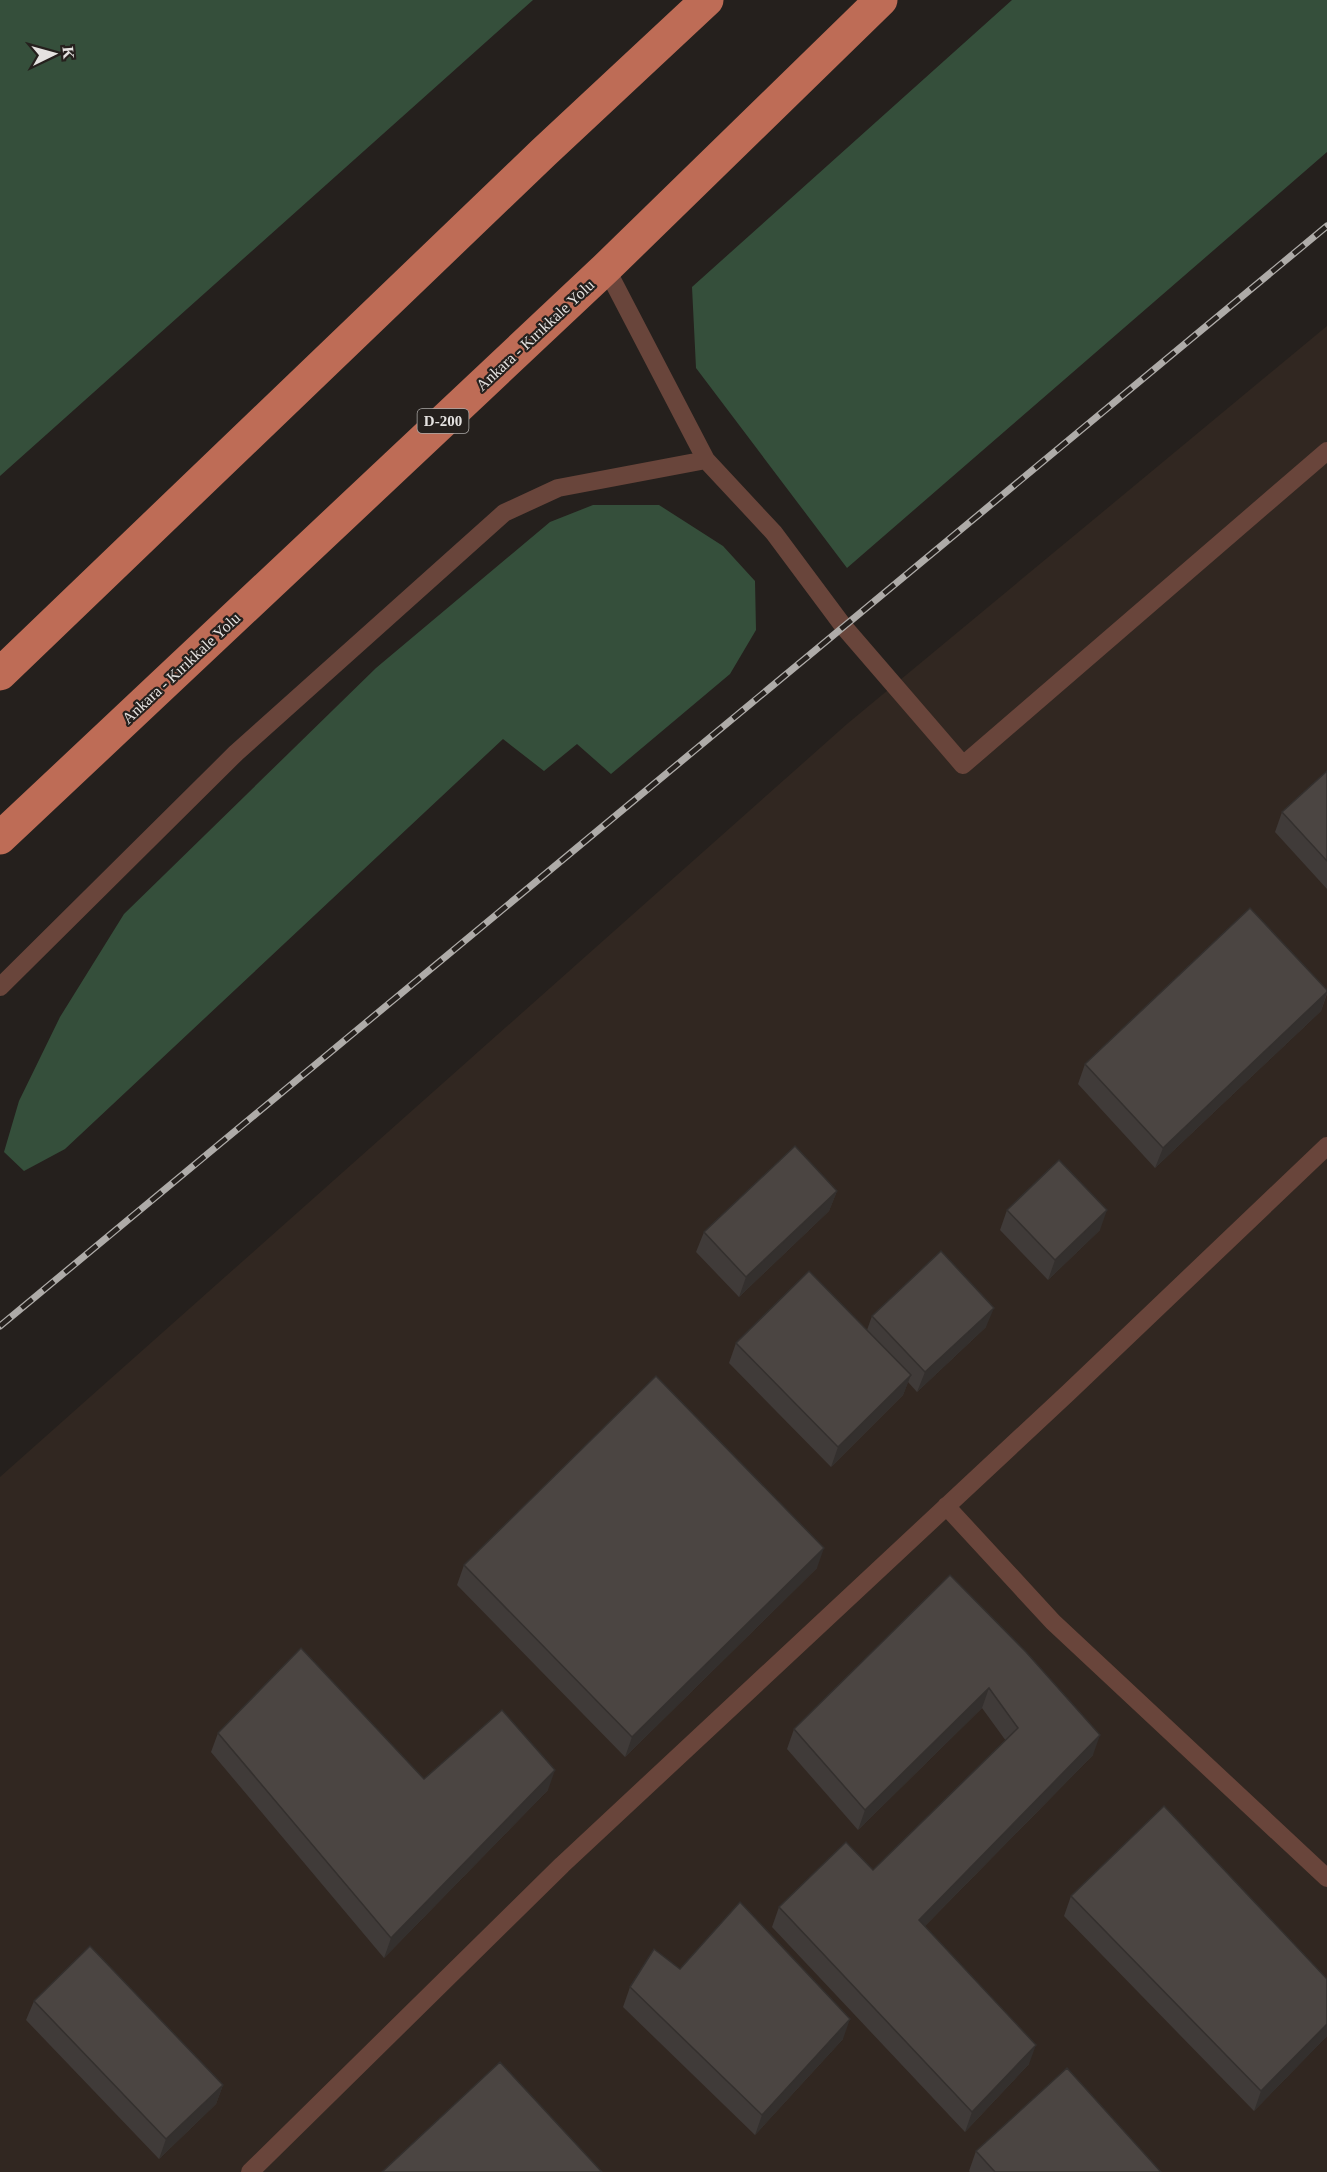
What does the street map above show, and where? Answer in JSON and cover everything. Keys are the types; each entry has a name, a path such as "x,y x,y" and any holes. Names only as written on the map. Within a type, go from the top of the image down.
{"highway":[{"path":"0,674 543,153 707,0"},
{"name":"Ankara - Kırıkkale Yolu","path":"0,838 606,268 881,0"}],"lane":[{"path":"606,268 706,460 774,533 844,627 963,765 1327,451"},
{"path":"0,987 236,753 504,513 558,489 706,460"},
{"path":"250,2172 562,1865 1327,1146"},
{"path":"946,1506 1053,1622 1327,1878"}],"shaded area":[{"path":"1327,326 1327,2172 0,2172 0,1477 847,724"}],"green space":[{"path":"0,0 533,0 0,476"},
{"path":"1012,0 1327,0 1327,152 847,568 696,368 692,287"},
{"path":"593,505 659,505 723,546 755,581 756,630 730,674 611,774 577,744 544,771 503,739 65,1149 24,1171 4,1152 19,1101 60,1017 124,914 376,668 550,522"}],"building":[{"path":"1327,771 1327,861 1282,812"},
{"path":"1250,908 1327,992 1163,1148 1085,1064"},
{"path":"795,1146 837,1191 746,1277 704,1232"},
{"path":"1059,1160 1107,1210 1055,1260 1007,1210"},
{"path":"941,1251 994,1308 925,1372 872,1316"},
{"path":"809,1271 911,1375 838,1447 736,1343"},
{"path":"656,1376 824,1548 632,1737 464,1565"},
{"path":"950,1575 1026,1652 1100,1735 919,1920 1036,2045 972,2112 779,1907 846,1842 873,1870 1018,1728 989,1688 865,1810 794,1729"},
{"path":"301,1648 424,1779 502,1710 555,1770 391,1938 218,1733"},
{"path":"1164,1806 1327,1979 1327,2024 1261,2091 1071,1896"},
{"path":"740,1902 850,2019 762,2115 630,1987 654,1949 680,1969"},
{"path":"90,1946 223,2085 166,2139 34,2001"},
{"path":"500,2062 602,2172 382,2172"},
{"path":"1067,2068 1161,2172 995,2172 976,2151"}],"railway":[{"path":"0,1326 1327,226"}]}
